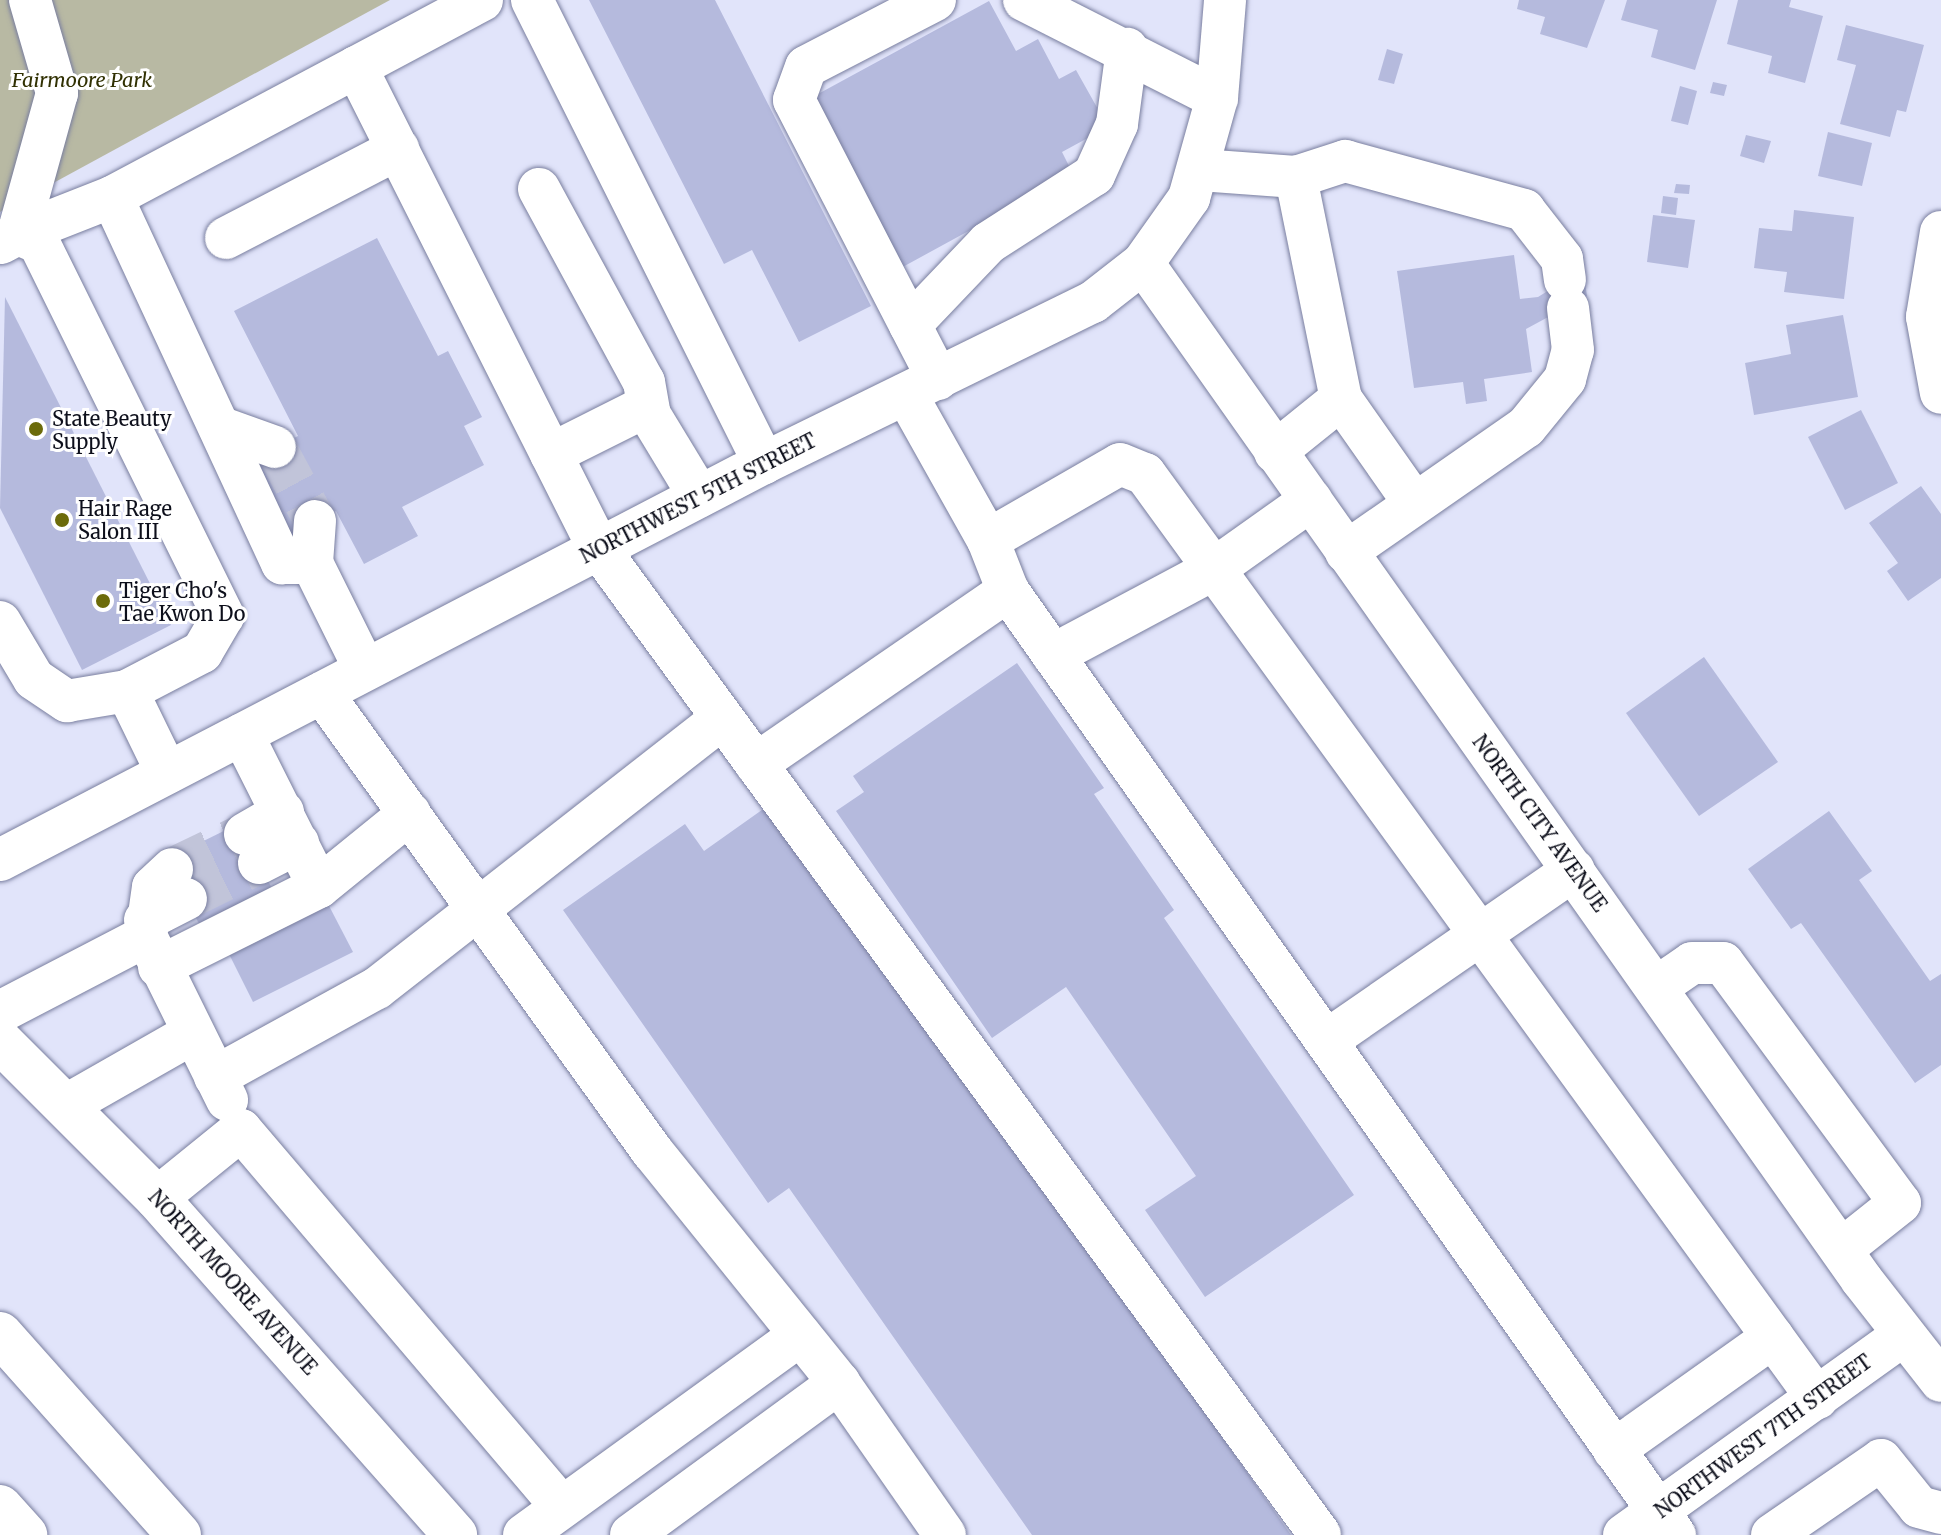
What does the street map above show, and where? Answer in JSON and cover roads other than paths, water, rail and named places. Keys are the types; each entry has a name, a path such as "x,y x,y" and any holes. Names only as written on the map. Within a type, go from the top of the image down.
{"main road":[{"name":"NORTH MOORE AVENUE","path":"0,1041 157,1198 455,1535"},
{"path":"0,1334 179,1535"},
{"path":"0,1507 25,1535"}],"street":[{"path":"9,238 57,93 30,0"},
{"path":"9,238 112,197 482,0"},
{"path":"532,0 764,463"},
{"path":"935,0 806,67 795,86 801,116 910,325 922,386 1008,591 1666,1523"},
{"path":"1024,0 1127,49 1217,98"},
{"name":"NORTHWEST 5TH STREET","path":"3,852 167,773 764,463 1093,302 1143,263 1171,230 1200,170 1217,98 1225,0"},
{"path":"910,325 988,243 1094,175 1117,124 1127,49"},
{"path":"356,67 599,549 1320,1535"},
{"path":"226,238 398,149"},
{"path":"1200,170 1296,177 1345,161 1524,210 1562,259 1573,350 1565,379 1526,427 1346,552"},
{"path":"1296,177 1341,399 1414,503"},
{"path":"539,189 644,382 650,415 699,496"},
{"path":"112,197 225,429 225,449 282,563 312,563"},
{"path":"1941,232 1927,317 1941,393"},
{"path":"0,622 34,679 67,701 127,691 202,652 223,616 39,243 9,238"},
{"name":"NORTH CITY AVENUE","path":"1143,263 1902,1336 1941,1381"},
{"path":"1275,452 1341,399"},
{"path":"551,454 639,410 650,415"},
{"path":"225,429 275,447"},
{"path":"988,540 1120,464 1145,474 1817,1398"},
{"path":"1053,655 1214,569 1311,500"},
{"path":"315,521 312,563 365,670"},
{"path":"756,764 1008,591"},
{"path":"127,691 167,773"},
{"path":"322,693 652,1151 839,1383 945,1535"},
{"path":"215,1077 377,988 476,907 722,718"},
{"path":"242,734 319,887"},
{"path":"0,1012 150,941 319,887 410,813"},
{"path":"252,848 291,828"},
{"path":"1326,1041 1482,938 1574,870"},
{"path":"179,884 153,887 150,941 241,1130 562,1507"},
{"path":"1657,987 1692,963 1723,963 1900,1203 1841,1250"},
{"path":"65,1106 193,1033"},
{"path":"157,1198 241,1130"},
{"path":"524,1535 800,1335"},
{"name":"NORTHWEST 7TH STREET","path":"1624,1535 1666,1523 1817,1398 1902,1336"},
{"path":"1614,1450 1773,1337"},
{"path":"631,1535 839,1383"},
{"path":"1772,1535 1881,1460 1919,1507 1941,1513"}],"tunnel":[{"path":"275,447 315,521"},
{"path":"172,869 245,834"},
{"path":"186,899 259,863"}],"place":[{"name":"State Beauty Supply","path":"36,429"},
{"name":"Hair Rage Salon III","path":"62,520"},
{"name":"Tiger Cho's Tae Kwon Do","path":"103,601"}],"park label":[{"name":"Fairmoore Park","path":"82,79"}]}
